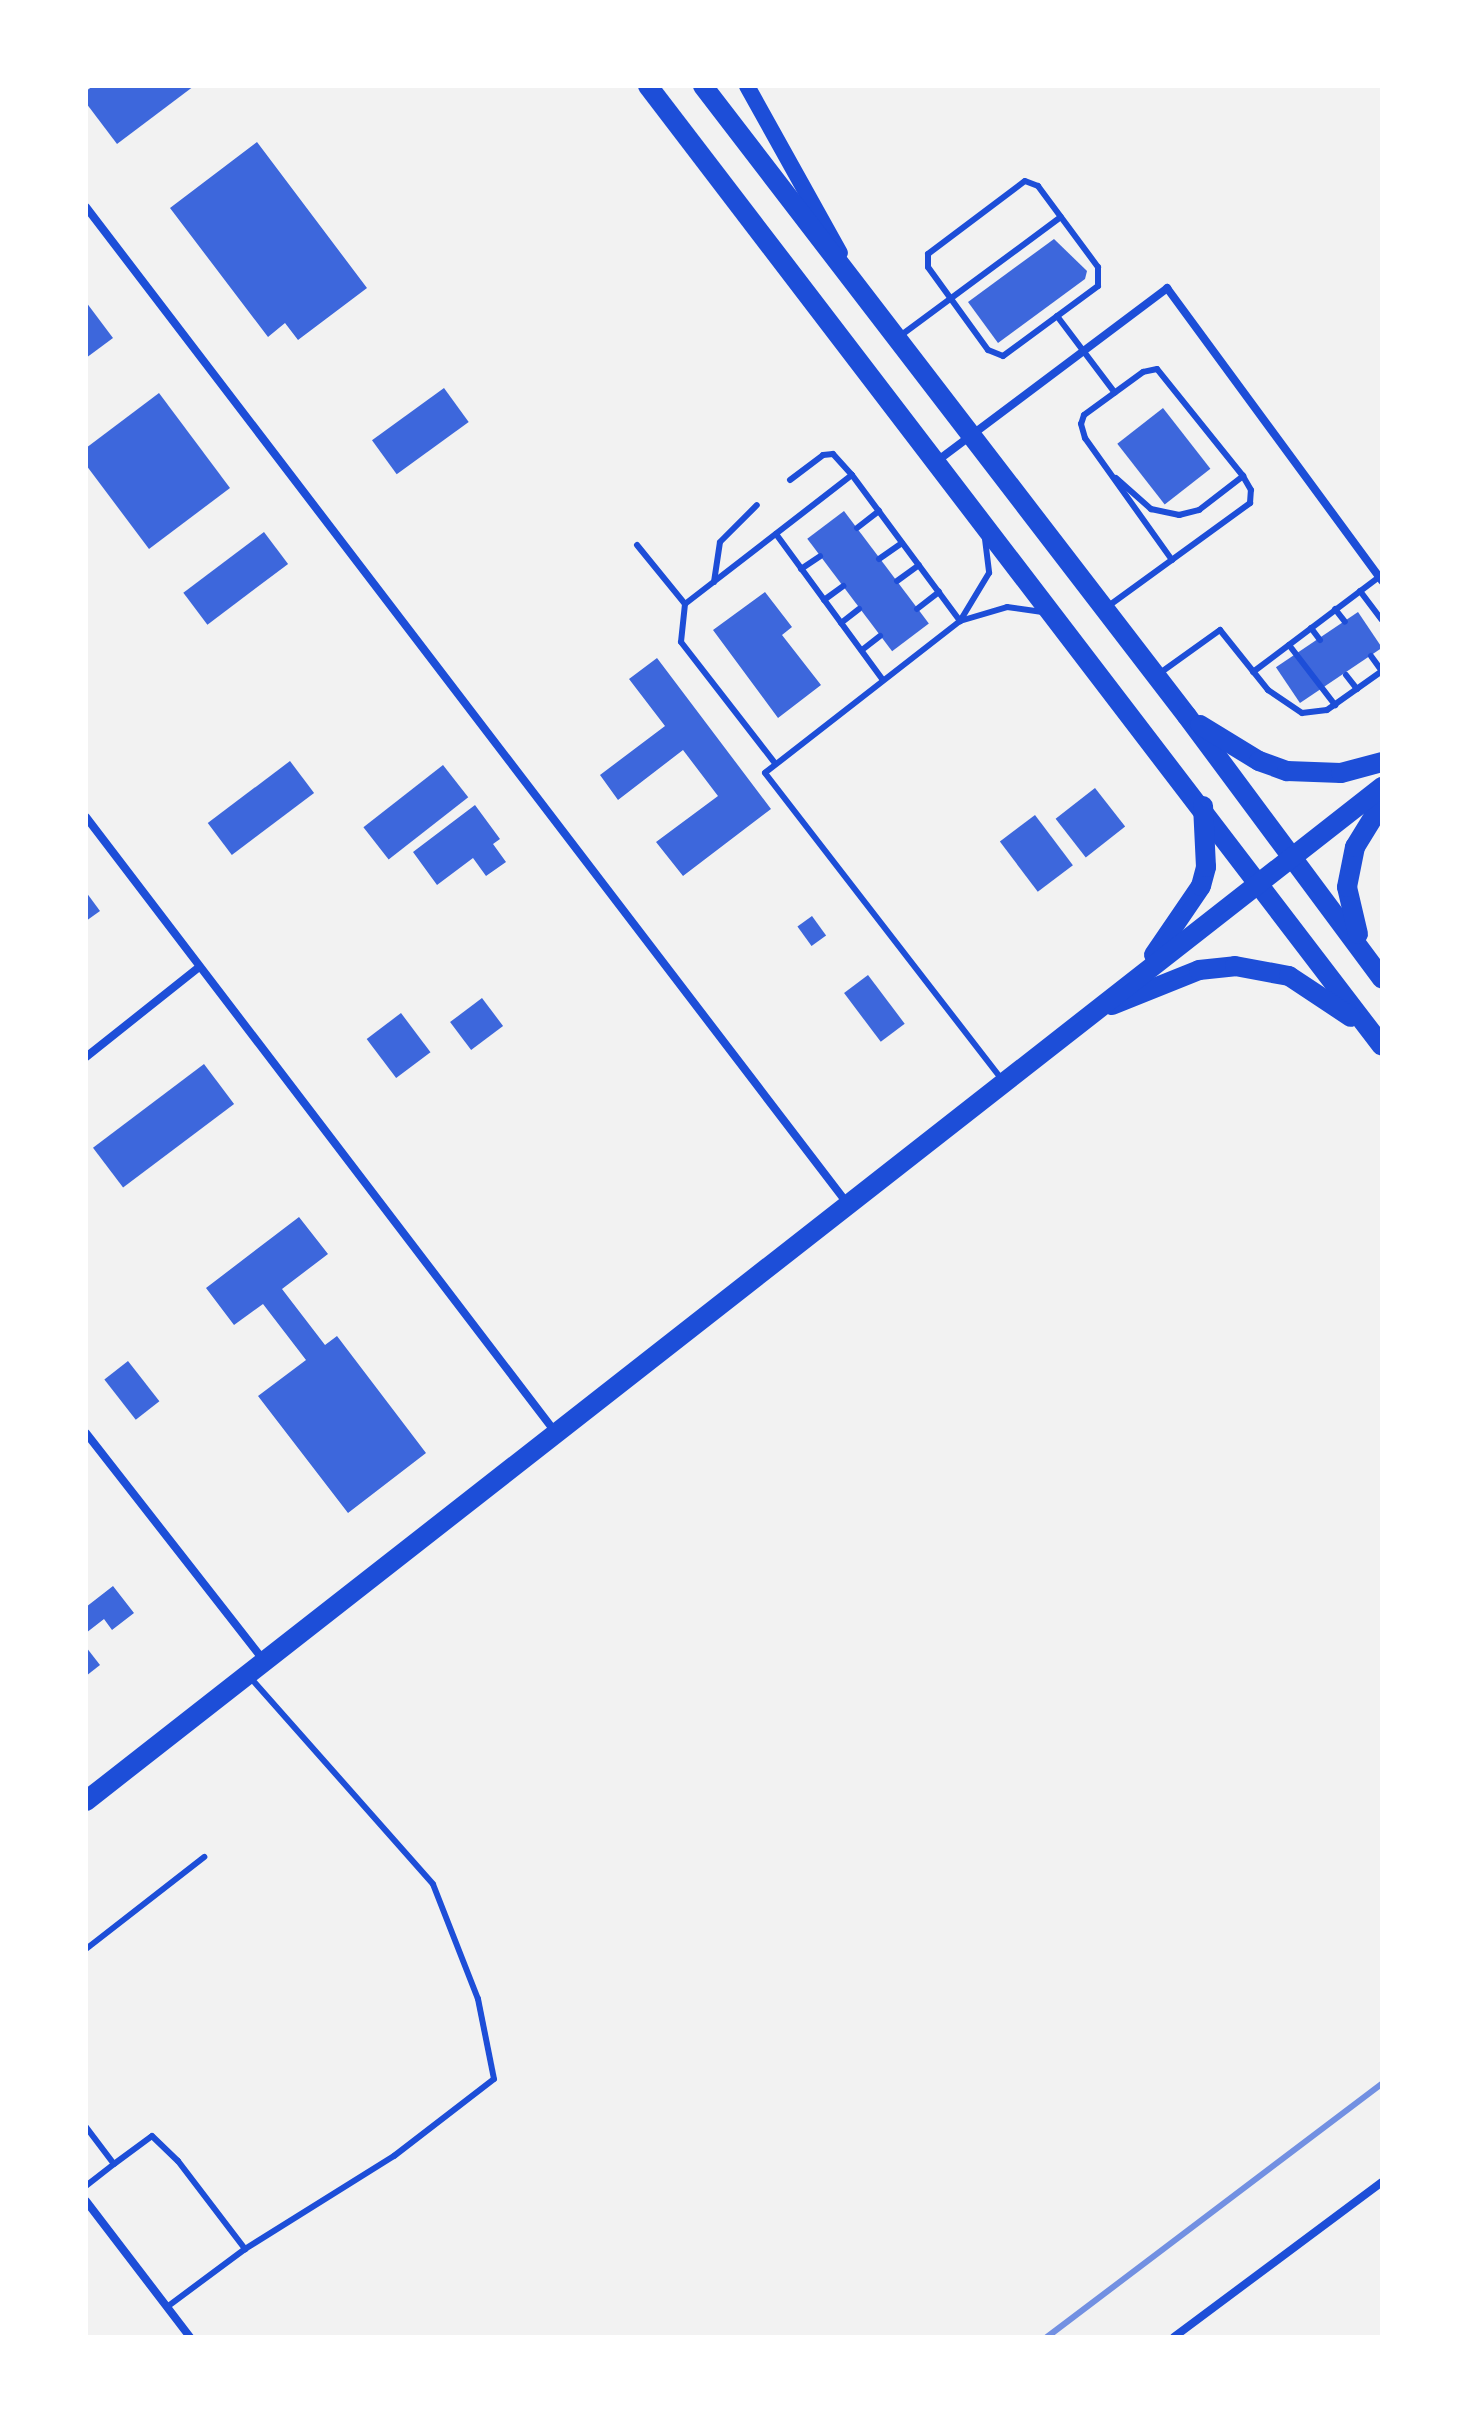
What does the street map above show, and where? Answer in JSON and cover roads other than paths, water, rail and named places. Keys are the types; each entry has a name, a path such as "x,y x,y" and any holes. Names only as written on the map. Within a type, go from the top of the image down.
{"main road":[{"path":"648,86 933,464 1203,806 1378,1040"},
{"path":"703,86 968,437 1187,716 1382,978"},
{"path":"747,86 868,303"},
{"path":"1187,716 1245,754 1287,771 1341,773 1382,762"},
{"path":"86,1801 850,1207 1140,974 1382,787"},
{"path":"1382,803 1355,847 1347,887 1351,922 1382,978"},
{"path":"1140,974 1201,886 1206,867 1203,806"},
{"path":"1090,1015 1199,970 1235,966 1289,976 1317,990 1378,1040"}],"street":[{"path":"87,212 850,1207"},
{"path":"933,464 1167,288 1380,579"},
{"path":"86,817 557,1434"},
{"path":"86,1057 199,967"},
{"path":"86,1433 257,1669"},
{"path":"1174,2337 1382,2182"},
{"path":"86,2201 190,2337"}],"lane":[{"path":"1025,181 1038,186 1061,217 1098,267 1098,286 1003,356 988,350 928,267 928,254 1025,181"},
{"path":"895,339 1061,217"},
{"path":"1057,316 1115,393"},
{"path":"1104,610 1250,503 1251,490 1243,476 1157,369 1143,372 1081,424 1107,470 1172,560"},
{"path":"790,480 823,455 833,454 852,475 960,621"},
{"path":"1107,470 1151,509 1179,515 1199,510 1243,476"},
{"path":"685,604 852,475"},
{"path":"714,582 720,542 757,505"},
{"path":"857,528 879,511"},
{"path":"984,527 989,573 960,621 774,762 765,773 1005,1083"},
{"path":"776,534 883,680"},
{"path":"879,559 902,543"},
{"path":"637,545 685,604 681,642 774,762"},
{"path":"801,569 820,556"},
{"path":"897,581 919,565"},
{"path":"1253,672 1380,579"},
{"path":"824,600 843,586"},
{"path":"1360,591 1382,620"},
{"path":"917,609 939,592"},
{"path":"960,621 1030,607 1055,619"},
{"path":"841,623 859,609"},
{"path":"1335,609 1345,622"},
{"path":"1311,628 1320,640"},
{"path":"1155,676 1220,630 1268,690 1302,713 1335,705 1382,671 1371,656"},
{"path":"862,650 880,636"},
{"path":"1289,645 1335,705"},
{"path":"1346,675 1357,689"},
{"path":"167,2307 245,2249 394,2156 494,2079 478,1999 433,1884 257,1669"},
{"path":"86,1949 204,1857"},
{"path":"86,2127 114,2164"},
{"path":"86,2186 152,2136 178,2161 245,2249"}],"railway":[{"path":"1047,2337 1382,2084"}]}
